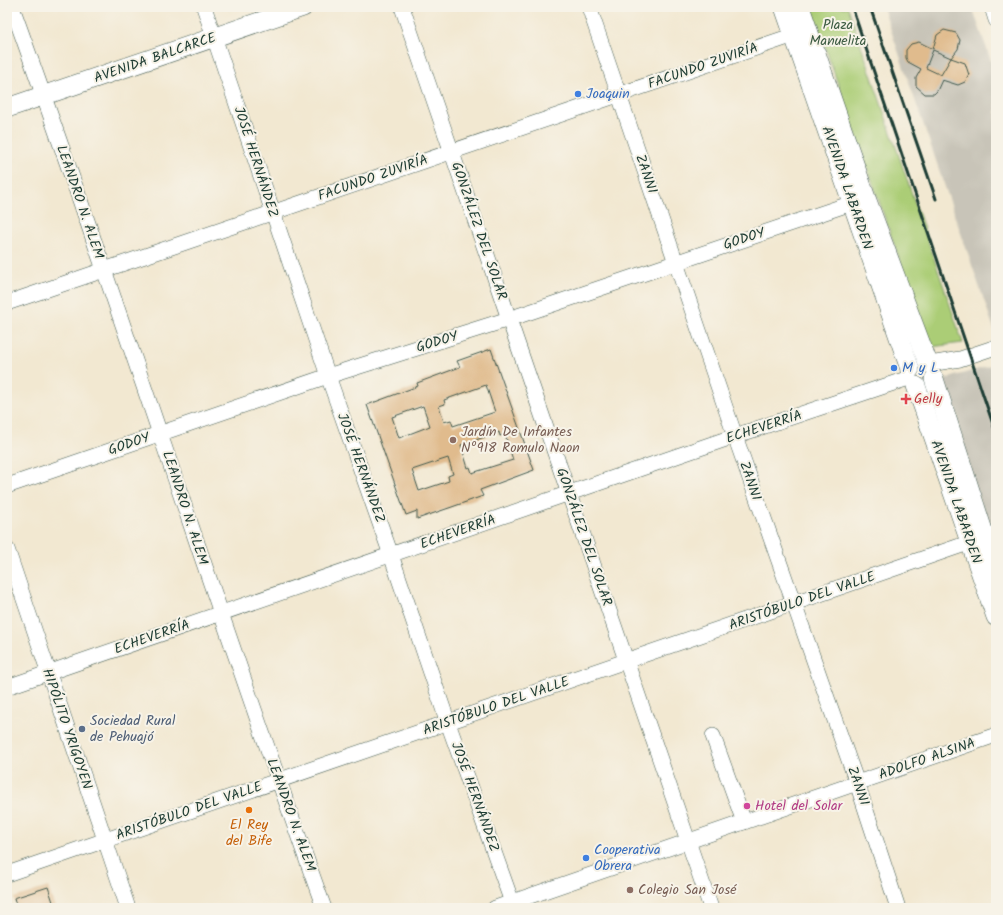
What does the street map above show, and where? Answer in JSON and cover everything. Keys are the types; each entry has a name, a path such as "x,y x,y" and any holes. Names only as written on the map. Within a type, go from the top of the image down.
{"main road":[{"name":"AVENIDA BALCARCE","path":"213,32 270,7"},
{"name":"AVENIDA BALCARCE","path":"7,108 42,91 213,32 303,7"},
{"name":"AVENIDA LABARDEN","path":"784,7 800,33 859,201 912,378 977,540 996,571"},
{"name":"AVENIDA LABARDEN","path":"800,7 800,33"},
{"name":"AVENIDA BALCARCE","path":"7,97 42,91"},
{"name":"AVENIDA LABARDEN","path":"859,201 932,371 996,618"},
{"path":"912,378 927,386 932,371"}],"street":[{"name":"LEANDRO N. ALEM","path":"12,7 161,433 220,614 324,908"},
{"name":"JOSÉ HERNÁNDEZ","path":"204,7 328,376 392,555 448,723 514,905"},
{"name":"GONZÁLEZ DEL SOLAR","path":"402,7 711,908"},
{"name":"ZANNI","path":"589,7 793,604 857,783 898,908"},
{"path":"992,7 996,20"},
{"name":"FACUNDO ZUVIRÍA","path":"7,303 800,33"},
{"name":"GODOY","path":"7,486 328,376 509,319 859,201"},
{"path":"932,371 960,359 996,347"},
{"name":"ECHEVERRÍA","path":"7,687 735,436 912,378"},
{"name":"ARISTÓBULO DEL VALLE","path":"7,874 977,540"},
{"name":"HIPÓLITO YRIGOYEN","path":"7,548 128,908"},
{"name":"ADOLFO ALSINA","path":"495,908 514,905 688,841 996,735"},
{"path":"713,736 744,822"}],"shaded area":[{"path":"883,7 972,7 996,75 996,329 994,329"},
{"path":"996,364 996,550 938,381"}],"green space":[{"name":"Plaza Manuelita","path":"811,7 848,7 963,343 930,347"}],"building":[{"path":"944,30 956,33 960,40 958,49 951,58 965,63 969,75 965,82 958,85 942,80 934,94 925,94 916,86 916,78 921,69 908,62 906,58 906,50 911,44 919,42 933,49 937,35","holes":["933,50 951,58 941,75 926,68"]},
{"path":"491,349 534,470 480,490 483,496 417,519 417,511 406,515 367,405 418,386 417,383 460,367 457,361","holes":["486,385 495,412 453,426 451,420 444,422 439,406 445,404 444,400","423,406 430,426 399,438 392,417","499,432 500,436 505,434 513,460 472,473 470,467 468,468 461,445","448,458 453,474 448,476 449,481 419,491 412,470"]},
{"path":"48,887 55,908 17,908 14,898"}],"railway":[{"path":"852,7 996,433"},
{"path":"870,7 936,199"}],"place":[{"name":"Joaquin","path":"578,94"},
{"name":"M y L","path":"894,368"},
{"name":"Gelly","path":"906,399"},
{"name":"Jardín De Infantes Nº918 Romulo Naon","path":"453,440"},
{"name":"Sociedad Rural de Pehuajó","path":"82,729"},
{"name":"Hotel del Solar","path":"747,806"},
{"name":"El Rey del Bife","path":"249,810"},
{"name":"Cooperativa Obrera","path":"586,858"},
{"name":"Colegio San José","path":"630,890"}]}
